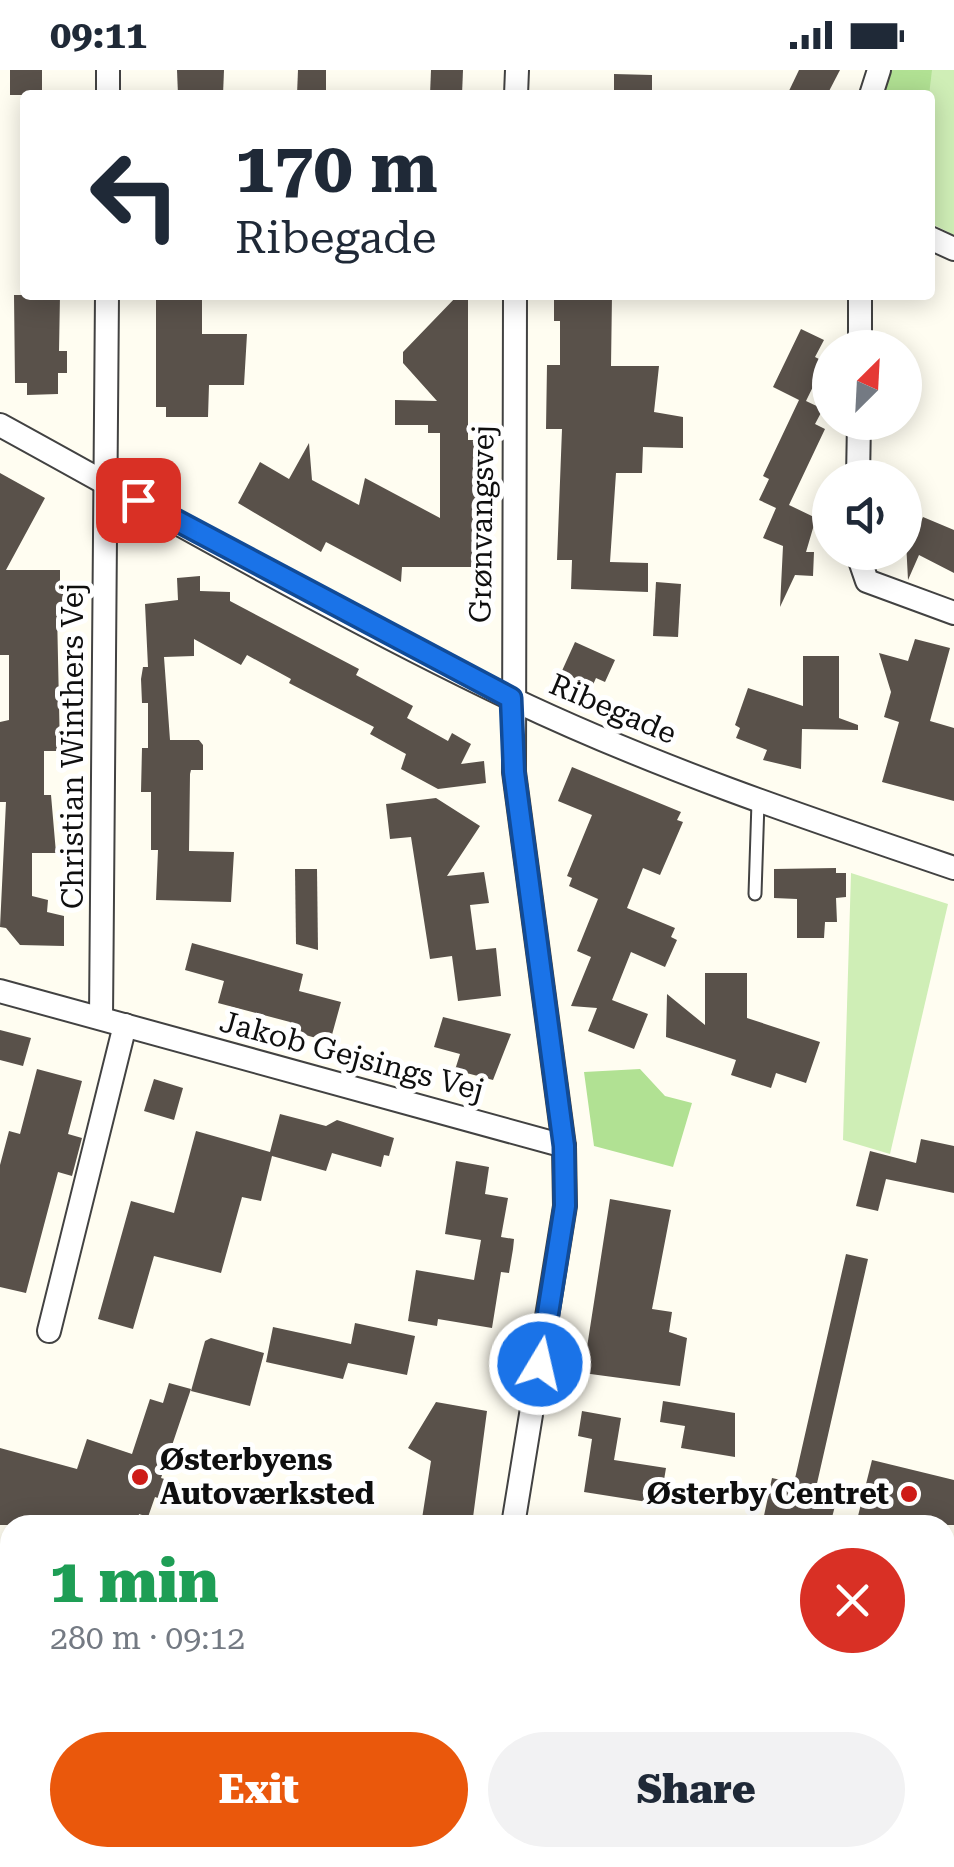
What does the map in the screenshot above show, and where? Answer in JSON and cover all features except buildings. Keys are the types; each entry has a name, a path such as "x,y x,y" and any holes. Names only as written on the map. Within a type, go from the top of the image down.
{"street":[{"name":"Christian Winthers Vej","path":"100,1018 107,300"},
{"name":"Grønvangsvej","path":"514,300 514,772 564,1146 565,1206 516,1515"},
{"path":"860,300 860,330"},
{"name":"Ribegade","path":"0,426 511,698 758,802 954,868"},
{"path":"861,570 867,580 954,614"},
{"name":"Jakob Gejsings Vej","path":"0,991 564,1146"},
{"path":"49,1331 125,1025"}],"lane":[{"path":"755,894 758,802"}],"green space":[{"path":"891,70 954,70 954,235 935,226 935,90 885,90"},
{"path":"891,70 932,70 930,90 885,90"},
{"path":"851,873 948,904 890,1154 843,1140"},
{"path":"640,1069 665,1096 692,1103 673,1167 594,1146 584,1072"}],"place":[{"name":"Østerbyens Autoværksted","path":"140,1477"},
{"name":"Østerby Centret","path":"909,1494"}],"route":[{"path":"138,500 397,642 511,698 514,772 564,1146 565,1206 540,1364"}]}
